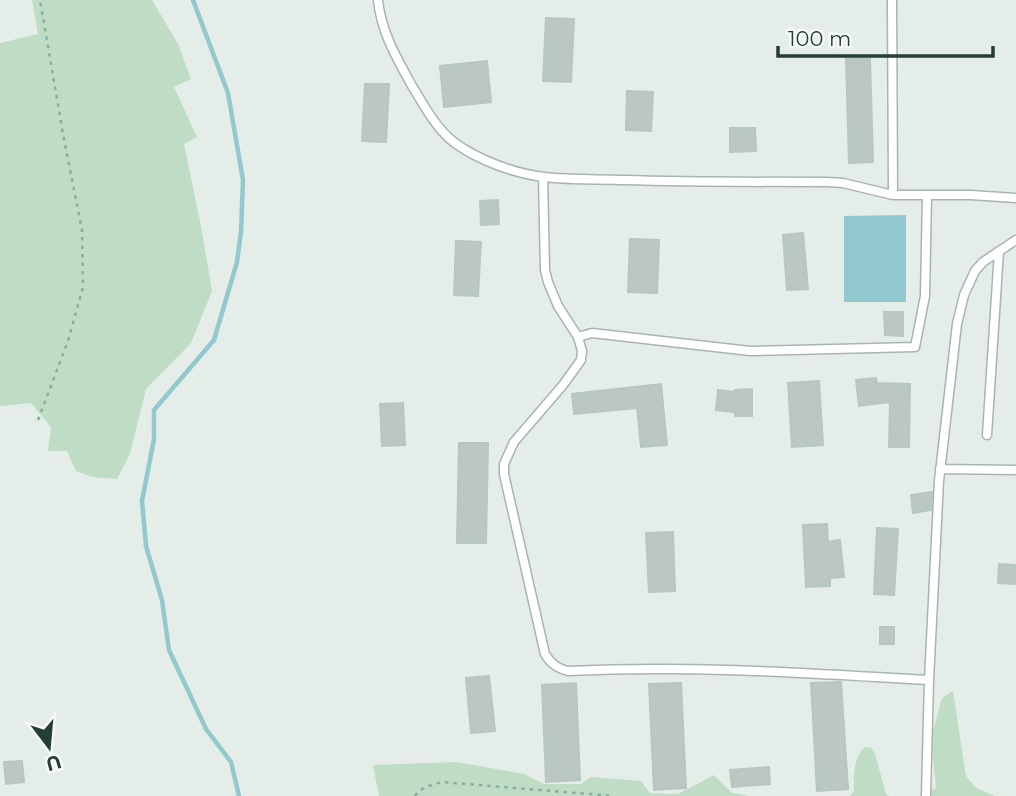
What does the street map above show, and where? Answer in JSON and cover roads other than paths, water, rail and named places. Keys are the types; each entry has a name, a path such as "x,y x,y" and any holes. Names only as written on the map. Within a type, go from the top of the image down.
{"lane":[{"path":"379,0 383,25 395,56 445,135 456,144 508,169 543,177 835,183 892,195 1016,198"},
{"path":"892,0 892,195"},
{"path":"543,177 545,270 558,306 578,337 582,351 581,360 514,443 504,464 506,485 545,654 550,663 568,671 635,668 752,669 929,680"},
{"path":"578,337 592,333 750,351 915,347 925,296 927,195"},
{"path":"926,796 940,469 957,324 969,281 975,271 983,262 1016,240"},
{"path":"987,435 999,251"},
{"path":"940,469 1016,470"}],"water":[{"path":"906,215 906,302 844,302 844,216"}],"waterway":[{"path":"193,0 228,93 243,180 241,232 237,262 214,340 154,410 154,439 142,501 146,546 162,600 169,650 206,729 231,762 239,796"}]}
